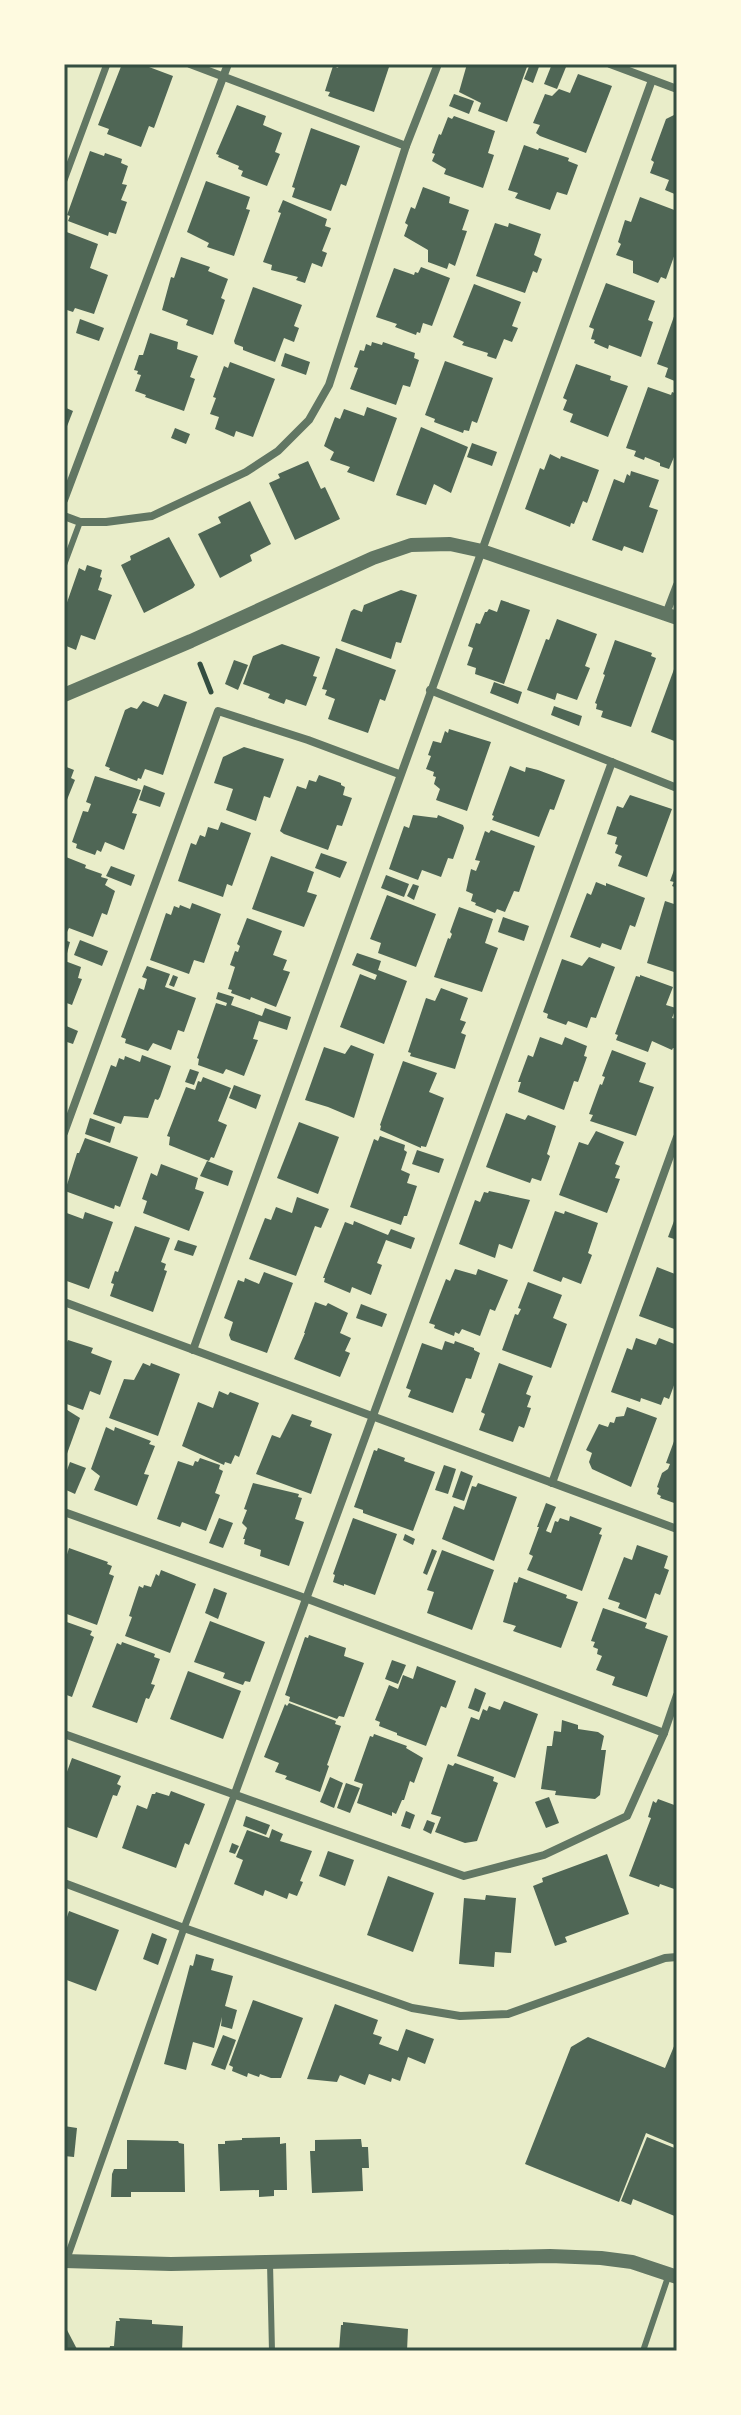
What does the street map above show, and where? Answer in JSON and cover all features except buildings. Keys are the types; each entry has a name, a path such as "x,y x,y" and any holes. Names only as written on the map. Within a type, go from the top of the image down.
{"street":[{"path":"64,180 107,64"},
{"path":"190,64 406,146"},
{"path":"64,500 228,64"},
{"path":"64,516 80,522 106,522 152,516 246,472 278,451 309,420 329,385 406,146 438,64"},
{"path":"610,64 677,89"},
{"path":"193,1350 652,80"},
{"path":"64,695 373,558 411,545 450,544 482,551 671,616 677,585"},
{"path":"430,690 677,788"},
{"path":"64,1133 218,711 399,774"},
{"path":"612,762 65,2261 171,2264 563,2256 632,2262 673,2276"},
{"path":"552,1483 677,1137"},
{"path":"64,1302 677,1529"},
{"path":"64,1512 305,1598 664,1733"},
{"path":"64,1734 464,1876 544,1855 627,1816 664,1733 677,1695"},
{"path":"64,1883 412,2008 460,2016 508,2014 665,1958 677,1957"}],"lane":[{"path":"64,565 80,522"},
{"path":"270,2263 272,2351"},
{"path":"643,2351 673,2276"}],"path":[{"path":"191,641 218,711"}]}
